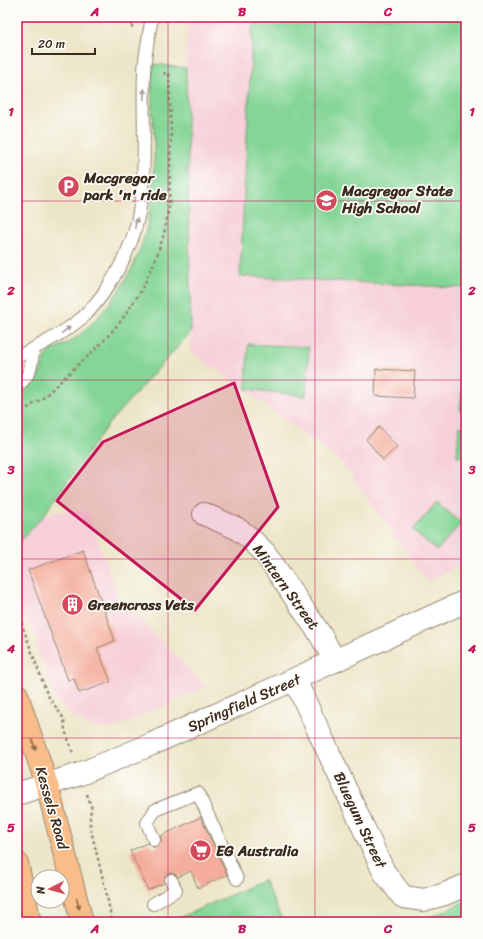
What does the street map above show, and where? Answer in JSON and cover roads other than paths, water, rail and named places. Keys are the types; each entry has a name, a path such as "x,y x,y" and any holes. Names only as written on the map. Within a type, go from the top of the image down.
{"highway":[{"name":"Kessels Road","path":"17,695 47,785 82,922"},
{"path":"17,863 30,922"}],"street":[{"name":"Mintern Street","path":"204,514 236,528 250,538 265,553 320,634 335,661"},
{"name":"Springfield Street","path":"17,794 80,774 152,744 466,601"},
{"name":"Bluegum Street","path":"295,680 384,872 403,897 424,900 445,894 466,885"}],"lane":[{"path":"17,357 56,337 83,317 101,298 128,249 136,223 140,202 142,176 144,71 152,17"},
{"path":"17,386 23,382 29,373 32,363 33,350"},
{"path":"154,840 148,823 155,810 198,793 237,879"},
{"path":"153,904 176,890 171,880"}],"place":[{"name":"Macgregor park 'n' ride","path":"69,187"},
{"name":"Macgregor State High School","path":"327,200"},
{"name":"Greencross Vets","path":"72,605"},
{"name":"EG Australia","path":"200,851"}]}
